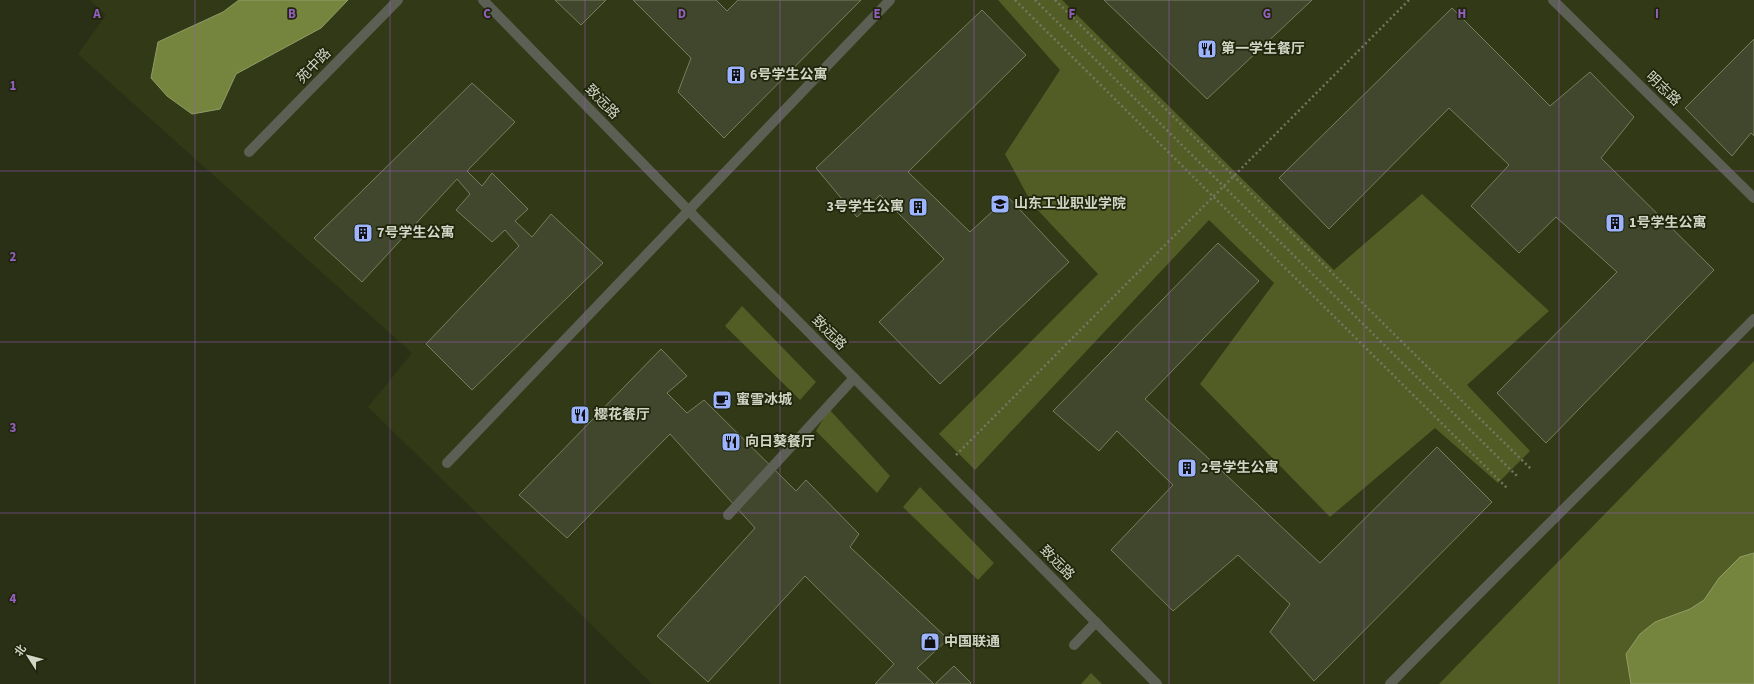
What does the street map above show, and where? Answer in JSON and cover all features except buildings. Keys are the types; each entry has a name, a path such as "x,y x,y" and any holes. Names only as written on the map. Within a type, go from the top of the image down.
{"lane":[{"name":"苑中路","path":"249,152 398,0"},
{"name":"致远路","path":"483,0 689,211 1157,684"},
{"path":"447,463 890,0"},
{"name":"明志路","path":"1553,0 1754,198"},
{"path":"1390,684 1515,556 1597,478 1754,319"},
{"path":"728,514 854,378"},
{"path":"1074,645 1096,622"}],"path":[{"path":"1016,0 1508,489"},
{"path":"1035,0 1518,476"},
{"path":"1055,0 1530,469"},
{"path":"943,468 1409,0"}],"shaded area":[{"name":"山东工业职业学院","path":"90,0 1754,0 1754,684 652,684 368,407 412,353 78,54 106,15"},
{"path":"239,0 348,0 321,28 236,74 220,109 192,114 167,96 151,78 158,42 223,12"},
{"path":"998,0 1062,0 1334,270 1422,194 1549,311 1467,385 1530,451 1498,483 1435,428 1330,517 1200,384 1274,283 1209,220 975,470 939,434 1098,274 1032,204 1005,154 1060,70"},
{"path":"742,306 816,382 800,400 725,326"},
{"path":"1754,361 1754,684 1439,684"},
{"path":"829,409 890,476 877,493 816,431"},
{"path":"920,487 994,563 978,580 903,507"},
{"path":"1754,553 1754,684 1631,684 1626,654 1640,634 1655,622 1690,609 1704,600 1719,578 1740,557"},
{"path":"1091,673 1102,684 1081,684"}],"place":[{"name":"第一学生餐厅","path":"1207,49"},
{"name":"6号学生公寓","path":"736,75"},
{"name":"山东工业职业学院","path":"1000,204"},
{"name":"3号学生公寓","path":"918,207"},
{"name":"1号学生公寓","path":"1615,223"},
{"name":"7号学生公寓","path":"363,233"},
{"name":"蜜雪冰城","path":"722,400"},
{"name":"樱花餐厅","path":"580,415"},
{"name":"向日葵餐厅","path":"731,442"},
{"name":"2号学生公寓","path":"1187,468"},
{"name":"中国联通","path":"930,642"}]}
